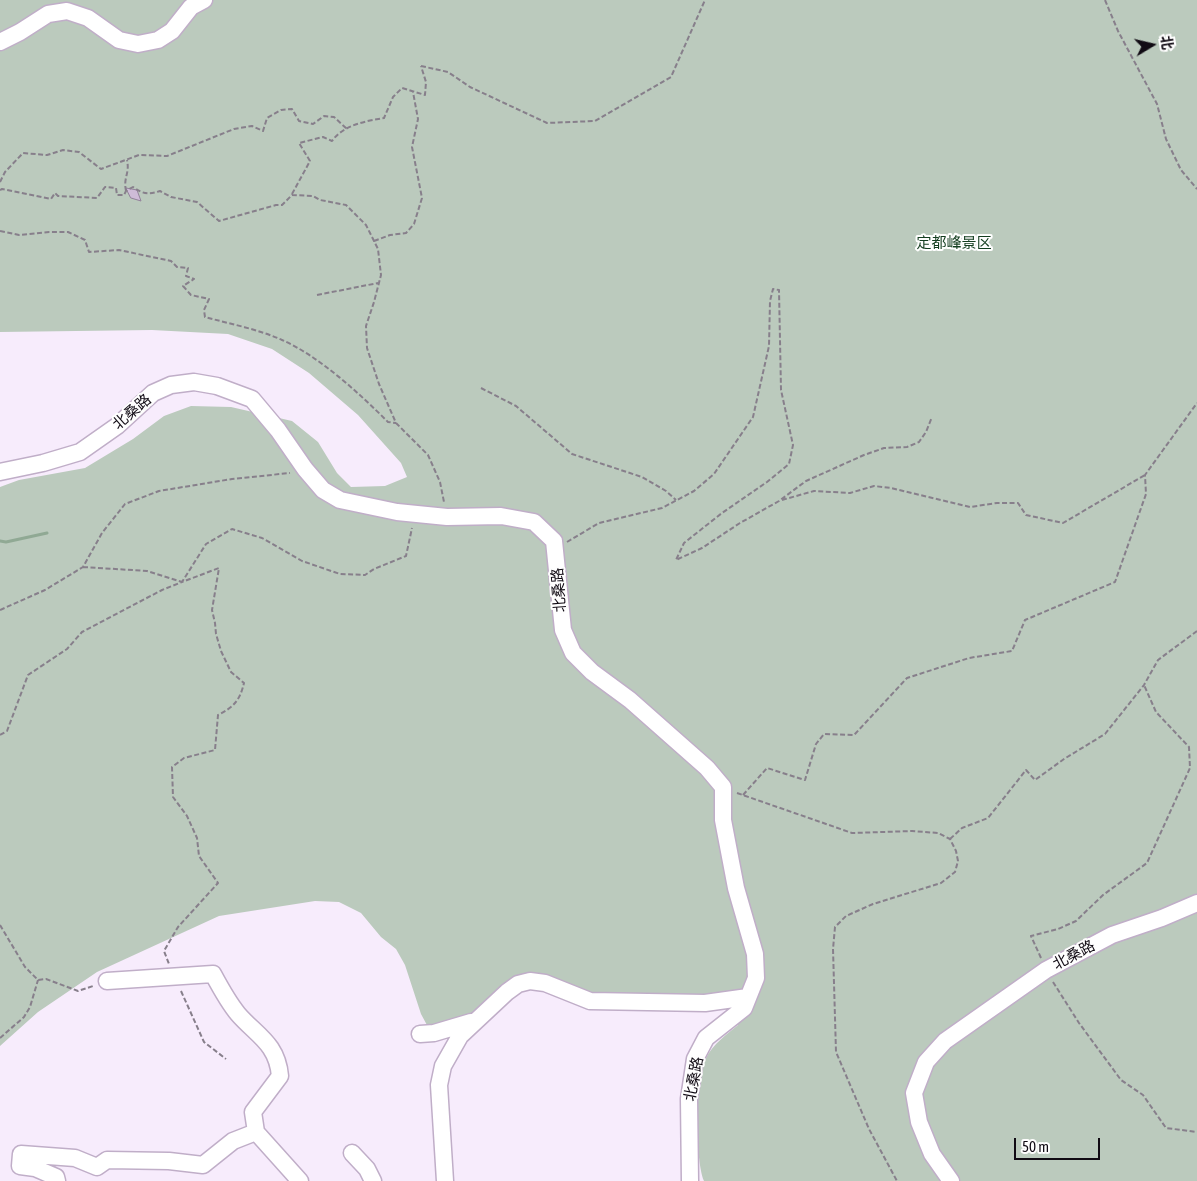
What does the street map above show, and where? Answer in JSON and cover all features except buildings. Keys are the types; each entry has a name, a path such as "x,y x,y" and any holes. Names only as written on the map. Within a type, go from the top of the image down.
{"street":[{"path":"0,42 48,14 67,10 88,18 119,40 138,44 158,40 172,31 191,7 204,0"},
{"name":"北桑路","path":"0,472 43,463 80,452 117,426 153,393 171,385 194,382 217,386 252,400 278,430 305,469 323,490 340,500 396,512 447,517 501,516 534,522 554,541 562,630 573,653 592,672 637,707 700,762 722,787 723,820 736,888 755,954 756,978 744,1008 706,1038 695,1059 689,1099 690,1181"},
{"name":"北桑路","path":"951,1181 932,1154 919,1122 914,1093 926,1062 945,1041 1046,970 1112,935 1162,918 1197,903"},
{"path":"107,981 212,974 237,1013 267,1041 279,1065 280,1076 253,1112 256,1132 300,1181"},
{"path":"445,1181 439,1085 443,1066 460,1036 518,984 530,981 545,983 590,1001 705,1003 748,997"},
{"path":"420,1034 434,1033 476,1021"},
{"path":"57,1181 56,1177 35,1168 20,1166 21,1154 75,1158 97,1166 107,1160 168,1161 203,1165 233,1141 256,1132"},
{"path":"352,1153 366,1169 373,1181"}],"path":[{"path":"0,190 51,199 55,193 58,196 97,198 106,187 116,188 118,194 124,195 126,191 133,187 142,193 152,194 160,191 171,197 197,202 219,221 282,205 292,195 310,161 300,143 323,137 332,141 338,133 347,129 384,118 393,97 402,88 425,95 426,82 421,66 448,72 470,86 547,123 595,121 671,77 705,0"},
{"path":"1106,0 1118,31 1157,104 1166,139 1181,170 1197,188"},
{"path":"374,241 390,235 406,233 414,224 422,198 412,147 418,119 413,92"},
{"path":"0,182 5,172 23,153 47,156 63,150 79,152 101,169 140,155 166,156 234,129 252,126 263,131 267,118 281,110 292,108 299,122 313,124 324,116 334,117 347,129"},
{"path":"126,191 124,180 129,170 127,159"},
{"path":"292,195 313,196 320,200 346,205 366,225 378,249 381,275 366,326 367,348 379,384 396,423 428,455 440,482 447,517"},
{"path":"0,231 19,235 68,232 85,240 90,252 119,250 154,256 171,261 177,267 188,268 186,276 194,279 183,286 191,295 209,299 204,310 205,317 283,340 318,361 362,396 388,422 396,423"},
{"path":"317,295 379,283"},
{"path":"554,541 563,545 600,523 662,508 694,491 714,474 753,417 769,346 770,301 773,289 779,290 781,390 793,445 789,464 684,543 676,560 702,548 740,523 779,501 806,480 884,448 907,447 919,442 926,432 932,417"},
{"path":"481,388 516,406 572,454 642,478 666,492 676,501"},
{"path":"779,501 814,491 850,493 874,486 892,488 970,507 997,503 1018,503 1026,515 1064,523 1145,475 1197,403"},
{"path":"0,610 45,590 83,567 102,532 125,504 159,491 232,479 284,474 305,469"},
{"path":"743,794 767,768 806,780 816,744 824,734 854,735 908,678 969,658 1012,651 1025,620 1116,582 1146,494 1145,475"},
{"path":"182,582 206,544 232,529 262,538 302,562 340,574 365,575 374,569 406,556 414,514"},
{"path":"83,567 147,571 182,582"},
{"path":"0,735 7,731 28,675 67,649 82,632 182,582 220,568 212,610 216,634 221,651 231,672 244,683 241,695 230,709 218,715 215,750 184,758 172,767 173,797 187,816 197,838 200,856 218,883 178,927 164,951 173,976 204,1042 226,1059"},
{"path":"950,839 962,828 988,818 1026,770 1035,780 1064,759 1105,734 1144,686 1158,660 1197,631"},
{"path":"1144,686 1156,712 1189,747 1190,768 1147,863 1103,895 1076,921 1031,936 1046,970 1079,1023 1121,1080 1143,1095 1166,1128 1197,1132"},
{"path":"722,787 852,833 912,831 938,833 950,839 956,851 958,861 955,872 941,883 873,904 846,916 835,927 833,949 836,1052 870,1129 897,1181"},
{"path":"0,926 25,967 38,980"},
{"path":"38,980 46,979 78,991 107,981"},
{"path":"0,1038 24,1017 30,1006 38,980"}],"green space":[{"name":"定都峰景区","path":"0,0 1197,0 1197,1181 704,1181 698,1138 698,1100 702,1068 712,1048 738,1025 714,995 623,1002 547,985 525,989 463,1024 428,1027 421,1014 405,965 396,949 381,937 361,913 339,902 315,901 219,916 97,972 38,1012 0,1046 0,487 19,480 85,468 133,439 164,416 191,406 231,407 292,421 318,442 337,473 351,487 385,486 407,477 401,463 358,415 309,373 272,349 228,334 152,330 0,332"}],"waterway":[{"path":"0,541 6,542 47,533"}]}
